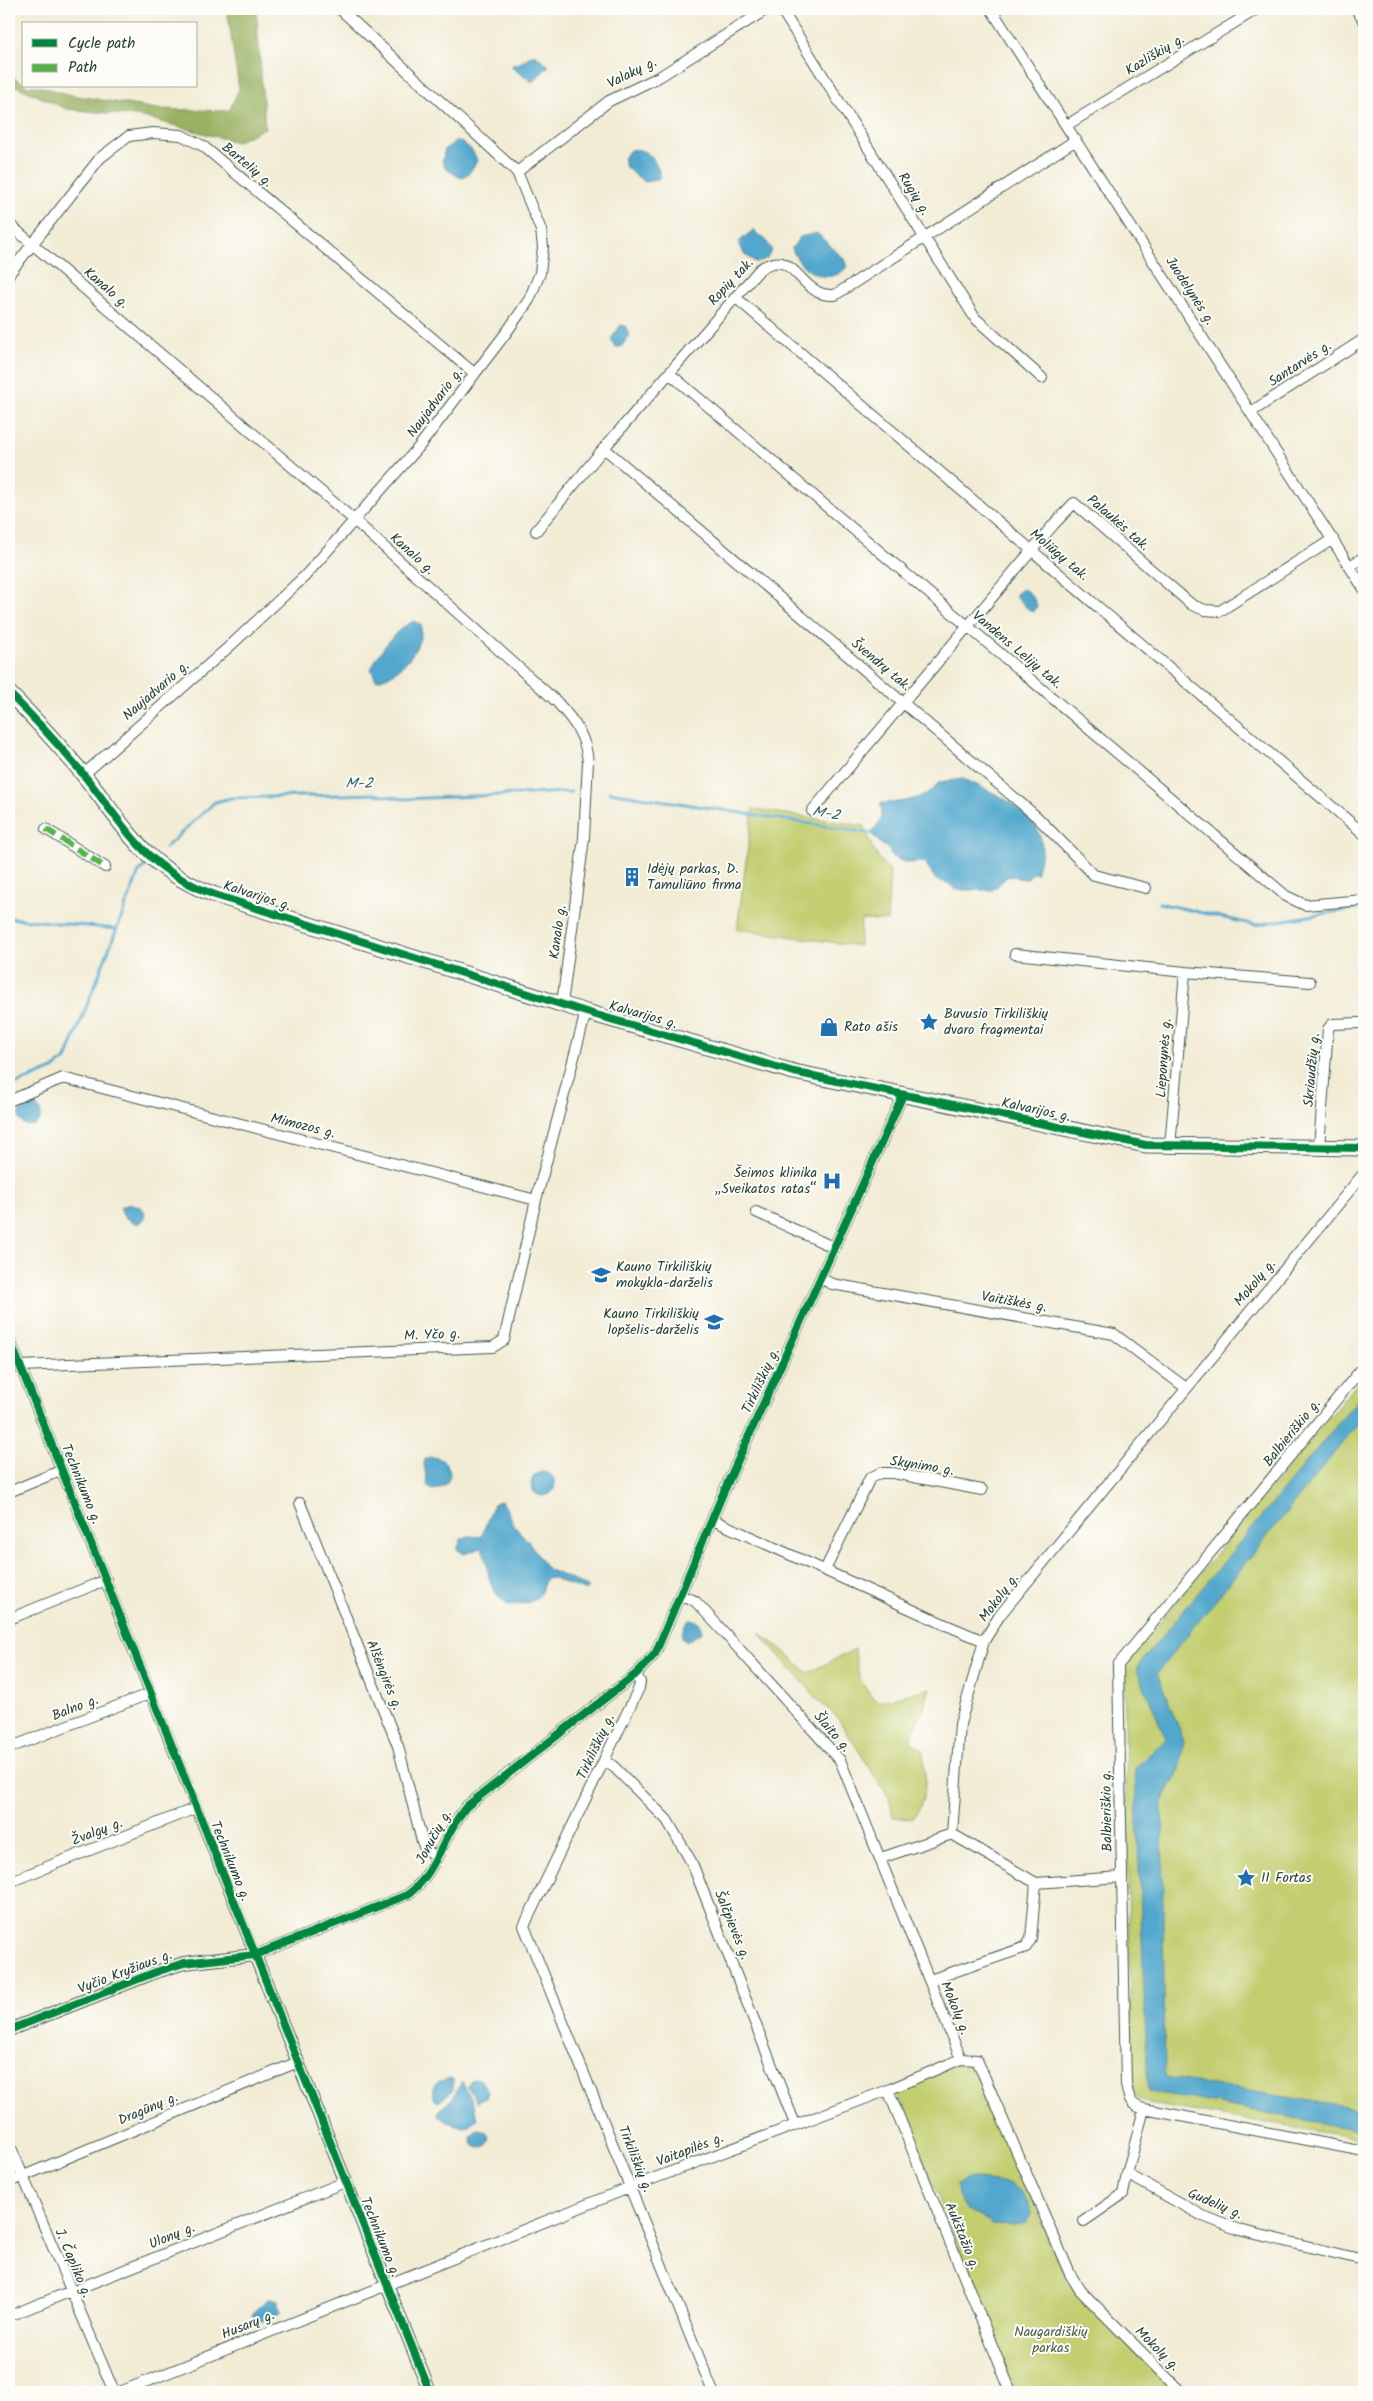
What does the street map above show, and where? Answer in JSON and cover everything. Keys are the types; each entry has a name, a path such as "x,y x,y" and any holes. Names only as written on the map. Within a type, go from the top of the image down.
{"main road":[{"name":"Kalvarijos g.","path":"9,693 83,775 136,844 171,876 193,887 411,958 586,1012 794,1072 1146,1145 1170,1147 1364,1148"}],"street":[{"name":"Naujadvario g.","path":"83,775 305,576 418,448 506,333 529,300 540,273 543,247 541,230 517,172 340,9"},
{"name":"Valakų g.","path":"517,172 608,100 659,77 767,9"},
{"name":"Rugių g.","path":"781,9 975,318 1042,378"},
{"name":"Juodelynės g.","path":"991,9 1364,589"},
{"name":"Kazliškių g.","path":"1067,125 1257,9"},
{"path":"1356,9 1364,21"},
{"name":"Bartelių g.","path":"9,274 100,158 114,145 129,136 153,134 181,135 203,146 474,373"},
{"name":"Ropių tak.","path":"536,531 669,372 760,269 770,261 782,261 822,294 835,295 1076,140"},
{"name":"Kanalo g.","path":"9,224 354,520 557,702 579,728 584,740 588,762 584,838 562,1004"},
{"name":"Moliūgų tak.","path":"735,297 1364,834"},
{"name":"Santarvės g.","path":"1251,412 1364,339"},
{"name":"Vandens Lelijų tak.","path":"669,372 1286,896 1305,905 1364,900"},
{"name":"Švendrų tak.","path":"604,448 1037,817 1094,875 1146,888"},
{"name":"Palaukės tak.","path":"812,811 1032,550 1074,503 1192,605 1205,610 1220,611 1333,539"},
{"path":"1350,566 1364,557"},
{"path":"46,829 105,866"},
{"path":"1015,954 1185,972 1310,982"},
{"name":"Lieponynės g.","path":"1170,1147 1185,972"},
{"name":"M. Yčo g.","path":"20,1366 493,1347 504,1340 536,1200 586,1012"},
{"name":"Skriaudžių g.","path":"1319,1147 1328,1028 1332,1024 1360,1023"},
{"name":"Mimozos g.","path":"9,1101 63,1078 536,1200"},
{"name":"Tirkiliškių g.","path":"713,2392 524,1926 605,1762 639,1688 640,1682 636,1674 655,1654 903,1095"},
{"name":"Mokolų g.","path":"952,1834 960,1724 984,1641 1000,1615 1364,1173"},
{"path":"756,1212 835,1248"},
{"name":"Vaitiškės g.","path":"822,1279 832,1284 1114,1334 1186,1388"},
{"name":"Technikumo g.","path":"9,1338 12,1357 20,1366 430,2392"},
{"name":"Balbieriškio g.","path":"1144,2108 1134,2106 1129,2101 1126,2085 1118,1665 1364,1366"},
{"path":"9,1492 62,1470"},
{"name":"Skynimo g.","path":"825,1570 870,1478 880,1473 893,1473 982,1490"},
{"name":"Alšėngirės g.","path":"300,1504 398,1746 425,1849 436,1857"},
{"path":"713,1520 984,1641"},
{"path":"9,1619 106,1580"},
{"name":"Šlaito g.","path":"681,1595 689,1597 710,1617 840,1760 930,1980"},
{"name":"Jonučių g.","path":"255,1955 407,1894 422,1882 457,1817 467,1806 636,1674"},
{"name":"Balno g.","path":"9,1748 151,1693"},
{"name":"Šalčpievės g.","path":"605,1762 612,1765 667,1820 692,1863 795,2124"},
{"name":"Žvalgų g.","path":"9,1882 196,1808"},
{"path":"881,1858 952,1834 1036,1883 1121,1877"},
{"name":"Mokolų g.","path":"961,2059 930,1980 1026,1947 1031,1939 1036,1883"},
{"name":"Vyčio Kryžiaus g.","path":"9,2030 156,1972 184,1963 255,1955"},
{"name":"Vaitapilės g.","path":"386,2284 631,2187 888,2090 961,2059 977,2060"},
{"name":"Mokolų g.","path":"977,2060 1070,2274 1080,2290 1181,2392"},
{"name":"Dragūnų g.","path":"9,2182 298,2062"},
{"name":"Aukštažio g.","path":"888,2090 1011,2392"},
{"path":"1084,2221 1124,2194 1127,2174 1144,2108 1364,2151"},
{"name":"J. Čapliko g.","path":"9,2143 114,2392"},
{"name":"Gudelių g.","path":"1127,2174 1195,2212 1239,2230 1364,2260"},
{"name":"Ulonų g.","path":"9,2316 345,2182"},
{"name":"Husarų g.","path":"120,2392 386,2284"}],"green space":[{"path":"227,9 256,9 265,128 236,142 143,117 67,109 9,83 9,76 22,82 22,88 45,88 72,95 156,109 229,111 239,89"},
{"path":"753,809 864,826 877,856 890,870 887,921 861,920 859,946 737,929"},
{"name":"II Fortas","path":"1364,1375 1364,2139 1149,2104 1138,2098 1132,2090 1124,1666"},
{"path":"759,1633 779,1647 808,1673 855,1649 860,1678 866,1690 878,1702 930,1688 910,1740 923,1750 925,1778 924,1796 917,1812 911,1819 893,1817 889,1798 837,1717 821,1703"},
{"name":"Naugardiškių parkas","path":"964,2062 973,2064 981,2075 1067,2282 1173,2392 1015,2392 898,2094 902,2087","holes":["979,2178 987,2183 1010,2184 993,2224 965,2207 958,2196"]}],"water":[{"path":"532,55 536,55 549,66 532,82 513,68 512,65 520,63"},
{"path":"456,141 469,148 477,161 469,173 461,178 445,168 442,162 445,149"},
{"path":"630,150 642,151 651,156 659,170 660,176 657,180 645,182 626,168 623,158"},
{"path":"753,230 765,239 772,250 767,258 757,263 745,255 739,245 740,241"},
{"path":"817,233 844,259 847,267 840,273 832,276 815,274 801,264 796,256 792,248 800,237"},
{"path":"621,325 625,326 630,335 621,347 615,347 611,339"},
{"path":"1022,589 1035,600 1037,606 1034,612 1030,611 1016,597 1016,594"},
{"path":"414,621 421,625 421,634 414,652 393,673 376,680 371,669 379,655 401,629"},
{"path":"963,779 1013,804 1033,823 1039,834 1042,847 1037,873 1033,873 1026,879 1017,878 1017,876 1007,877 993,890 956,890 948,883 936,880 925,862 907,863 891,856 889,849 881,844 871,833 881,817 880,804 914,799 934,788 939,782"},
{"path":"30,1104 38,1107 41,1115 38,1123 30,1126 22,1123 19,1115 22,1107"},
{"path":"132,1204 140,1207 145,1213 145,1219 137,1224 124,1217 120,1209 122,1206"},
{"path":"1364,1392 1364,1416 1157,1673 1184,1740 1180,1769 1162,1802 1165,2077 1364,2110 1364,2131 1148,2091 1135,1768 1166,1739 1136,1668"},
{"path":"430,1457 444,1461 450,1472 449,1478 441,1488 432,1490 428,1487 424,1465 425,1459"},
{"path":"543,1472 552,1475 555,1484 552,1493 543,1496 534,1493 531,1484 534,1475"},
{"path":"501,1501 515,1527 529,1542 546,1568 588,1587 587,1591 548,1577 539,1596 532,1601 508,1605 500,1598 491,1585 482,1548 464,1554 457,1549 461,1539 469,1536 481,1537 494,1503"},
{"path":"691,1619 699,1622 702,1632 686,1642 682,1638 683,1630"},
{"path":"449,2078 453,2079 453,2090 439,2102 434,2100 433,2088 435,2085"},
{"path":"476,2078 481,2080 488,2091 487,2096 477,2102 467,2086 471,2080"},
{"path":"462,2081 474,2104 477,2120 469,2126 463,2127 445,2121 438,2115 438,2111 452,2099"},
{"path":"480,2130 486,2133 489,2139 486,2145 480,2148 474,2145 471,2139 474,2133"},
{"path":"968,2178 1010,2184 1023,2193 1029,2202 1031,2215 1026,2222 1012,2225 993,2224 980,2216 968,2212 958,2196 957,2184"},
{"path":"268,2299 277,2299 282,2311 267,2320 257,2322 251,2315"}],"waterway":[{"name":"M-2","path":"165,848 215,802 231,798 374,794 403,799 571,792"},
{"name":"M-2","path":"609,792 875,834"},
{"name":"M-2","path":"9,1087 53,1069 66,1059 139,872 146,865"},
{"path":"1159,903 1255,925 1364,907"},
{"path":"9,918 116,929"}],"marked path":[{"path":"46,829 105,867"}],"cycle path":[{"path":"9,693 83,774 126,830 154,860 171,873 215,895 586,1012 794,1072 1146,1145 1364,1148"},
{"path":"9,2030 156,1972 184,1963 255,1955 407,1895 426,1876 452,1828 467,1806 636,1674 655,1654 724,1491 903,1095"},
{"path":"9,1338 430,2392"}],"place":[{"name":"Idėjų parkas, D. Tamuliūno firma","path":"632,877"},
{"name":"Buvusio Tirkiliškių dvaro fragmentai","path":"929,1022"},
{"name":"Rato ašis","path":"829,1027"},
{"name":"Šeimos klinika „Sveikatos ratas“","path":"832,1181"},
{"name":"Kauno Tirkiliškių mokykla-darželis","path":"601,1275"},
{"name":"Kauno Tirkiliškių lopšelis-darželis","path":"714,1322"},
{"name":"II Fortas","path":"1246,1878"}]}
